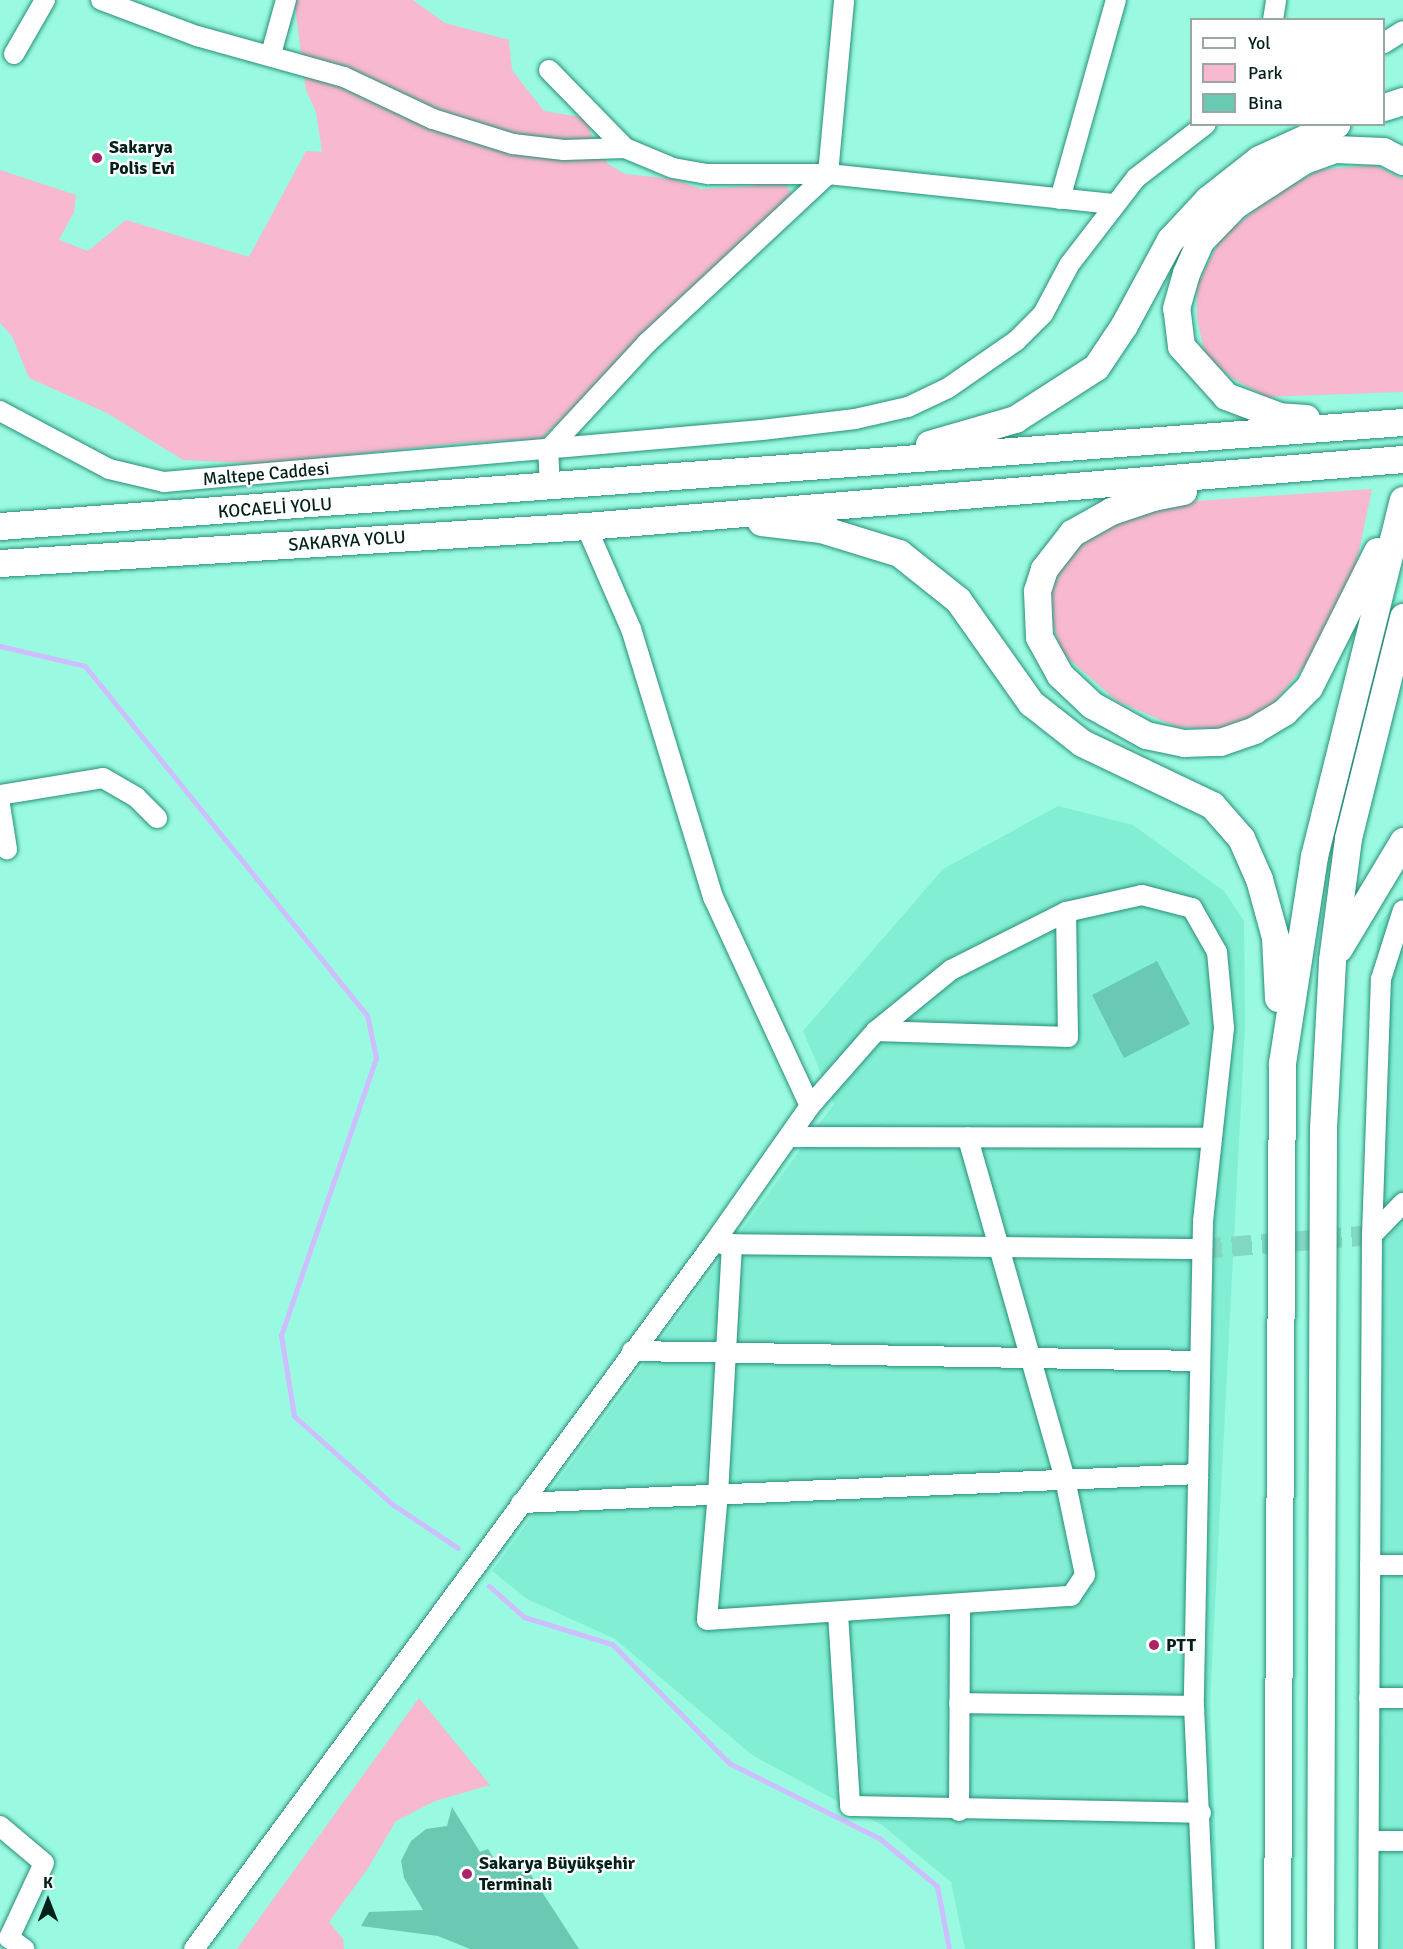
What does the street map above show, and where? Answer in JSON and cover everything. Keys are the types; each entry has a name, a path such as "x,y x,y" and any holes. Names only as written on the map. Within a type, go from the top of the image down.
{"highway":[{"path":"1385,106 1403,101"},
{"path":"550,486 945,442 1015,419 1096,367 1124,325 1170,240 1208,199 1259,159 1332,126"},
{"path":"1403,161 1383,151 1335,149 1271,178 1234,206 1200,241 1176,308 1181,346 1226,396 1279,416 1403,422"},
{"path":"550,486 1403,422"},
{"path":"694,515 1403,459"},
{"path":"1332,466 1153,496 1091,520 1072,533 1044,569 1038,591 1039,637 1060,675 1092,705 1146,735 1202,744 1254,730 1284,711 1309,687 1403,501"},
{"name":"KOCAELİ YOLU","path":"0,526 550,486"},
{"path":"1282,1063 1314,856 1403,501"},
{"path":"694,515 820,529 899,553 958,600 1040,710 1082,742 1212,805 1241,838 1259,879 1275,937 1282,1063 1277,1949"},
{"name":"SAKARYA YOLU","path":"0,562 586,526 694,515"},
{"path":"1320,1949 1323,1128 1332,960 1348,838 1403,617"},
{"path":"1332,960 1403,842"}],"street":[{"path":"14,54 45,0"},
{"path":"101,0 197,36 271,54 344,77 433,119 513,144 564,150 625,148"},
{"path":"271,54 286,0"},
{"path":"550,486 548,450 647,343 828,174 844,0"},
{"path":"1060,199 1116,0"},
{"path":"1273,18 1276,0"},
{"path":"1385,41 1403,31"},
{"path":"549,70 625,148 673,168 708,174 828,174 1114,204"},
{"name":"Maltepe Caddesi","path":"0,411 108,469 164,482 548,450 844,421 908,407 948,388 1016,341 1043,314 1069,265 1114,204 1137,178 1203,126"},
{"path":"586,526 631,630 713,897 810,1106"},
{"path":"0,795 103,778 136,797 157,818"},
{"path":"0,805 7,849"},
{"path":"194,1949 632,1351 722,1244 810,1106 876,1032 951,970 1066,912 1142,895 1192,908 1217,952 1223,1017 1202,1249 1194,1706 1201,1813 1205,1949"},
{"path":"1368,1949 1372,1235 1381,979 1403,910"},
{"path":"876,1032 1068,1037 1066,912"},
{"path":"789,1137 1212,1138"},
{"path":"722,1244 724,1352 718,1493 707,1620 1071,1596 1085,1575 1065,1479 968,1138"},
{"path":"1372,1235 1401,1208"},
{"path":"722,1244 1202,1249"},
{"path":"632,1351 1200,1361"},
{"path":"521,1503 1198,1474"},
{"path":"1370,1565 1403,1564"},
{"path":"959,1811 960,1604"},
{"path":"838,1613 850,1806 959,1811 1201,1813"},
{"path":"1369,1698 1403,1698"},
{"path":"959,1703 1194,1706"},
{"path":"0,1827 44,1863 9,1938 24,1949"},
{"path":"1369,1841 1403,1841"}],"shaded area":[{"path":"1058,806 1133,825 1224,891 1244,921 1245,1026 1210,1703 1220,1949 965,1949 951,1882 882,1825 752,1755 615,1639 527,1599 492,1571 834,1104 803,1031 943,869"},
{"path":"1403,894 1403,1949 1361,1949 1360,1246 1378,925"}],"green space":[{"path":"294,0 413,0 445,23 509,40 512,70 544,111 591,119 590,132 608,164 625,174 673,179 701,189 753,186 761,178 782,177 791,193 779,210 541,439 460,443 266,464 183,460 107,413 29,378 12,336 0,323 0,170 76,195 74,212 59,240 88,251 126,220 249,257 306,151 322,152 316,112 306,90"},
{"path":"1374,165 1403,179 1403,392 1266,397 1232,378 1205,355 1197,318 1197,285 1222,236 1275,195 1319,170"},
{"path":"1372,489 1355,569 1315,653 1267,711 1220,729 1177,727 1117,701 1062,653 1046,603 1066,556 1105,527 1152,504"},
{"path":"419,1698 490,1785 435,1801 396,1821 368,1868 329,1922 343,1939 344,1949 237,1949"}],"building":[{"path":"1157,961 1190,1024 1124,1058 1092,995"},
{"name":"Sakarya Büyükşehir Terminali","path":"452,1807 480,1852 488,1849 501,1870 520,1858 579,1949 470,1949 438,1936 361,1926 369,1912 423,1910 404,1878 401,1861 411,1841 426,1829 447,1826"}],"waterway":[{"path":"0,646 85,666 367,1015 376,1058 281,1335 294,1416 392,1504 458,1548"},
{"path":"489,1586 524,1617 612,1644 729,1763 879,1838 937,1886 949,1949"}],"tunnel":[{"path":"1202,1249 1372,1235"}],"place":[{"name":"Sakarya Polis Evi","path":"97,158"},
{"name":"PTT","path":"1154,1645"},
{"name":"Sakarya Büyükşehir Terminali","path":"467,1874"}]}
